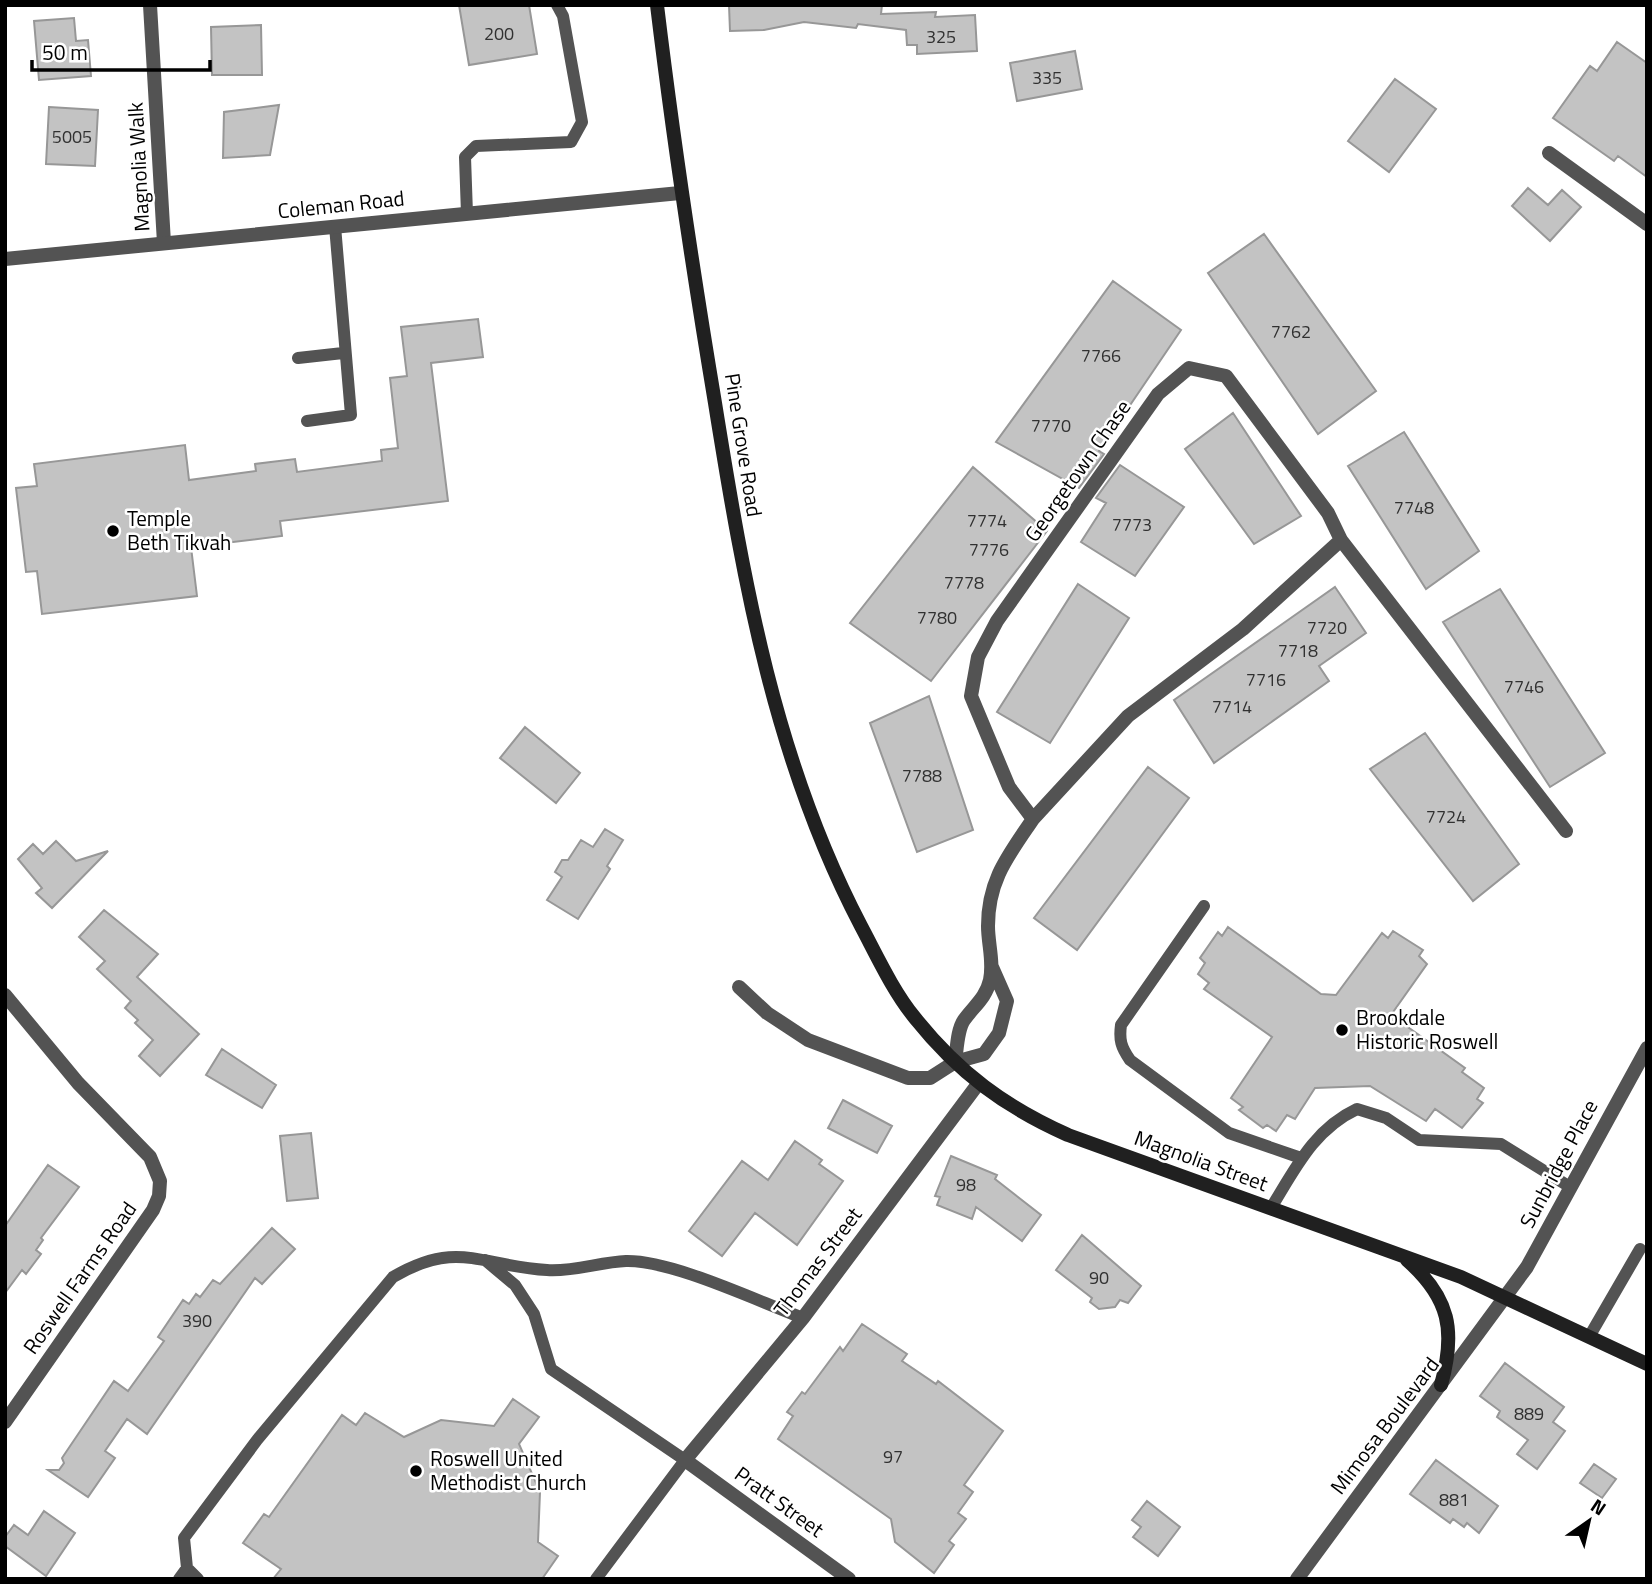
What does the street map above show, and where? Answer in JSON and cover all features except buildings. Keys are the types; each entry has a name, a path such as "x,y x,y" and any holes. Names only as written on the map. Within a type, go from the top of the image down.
{"main road":[{"name":"Pine Grove Road","path":"657,5 680,193 752,621 788,753 837,879"},
{"name":"Magnolia Street","path":"837,879 895,990 914,1017 978,1084 1020,1113 1068,1135 1400,1255 1506,1298 1647,1364"},
{"path":"1400,1255 1435,1290 1447,1317 1450,1338 1441,1385"}],"street":[{"name":"Magnolia Walk","path":"150,5 164,243"},
{"path":"1549,153 1647,224"},
{"name":"Coleman Road","path":"5,259 680,193"},
{"name":"Georgetown Chase","path":"1033,819 1009,787 971,696 978,657 997,621 1158,394 1189,368 1226,376 1328,513 1340,540 1566,831"},
{"path":"955,1062 963,1022 980,1004 990,984 992,967 989,901 996,875 1033,819 1128,716 1243,629 1340,540"},
{"path":"739,987 767,1013 807,1040 908,1078 930,1078 955,1062 984,1054 999,1032 1007,1001 992,967"},
{"name":"Roswell Farms Road","path":"5,995 78,1083 150,1157 160,1181 159,1196 153,1210 5,1422"},
{"name":"Sunbridge Place","path":"1506,1298 1527,1267 1647,1048"},
{"name":"Thomas Street","path":"685,1460 803,1318 978,1084"},
{"name":"Mimosa Boulevard","path":"1297,1579 1506,1298"},
{"name":"Pratt Street","path":"685,1460 849,1579"}],"lane":[{"path":"467,214 465,158 476,146 571,142 579,132 582,122 562,9"},
{"path":"307,421 351,415 343,353 335,226"},
{"path":"298,358 343,353"},
{"path":"1204,906 1121,1025 1119,1038 1123,1049 1130,1060 1229,1133 1301,1158"},
{"path":"1271,1208 1301,1158 1334,1120 1357,1109 1386,1118 1419,1140 1500,1144 1570,1186"},
{"path":"1589,1336 1640,1249"},
{"path":"198,1579 183,1573 184,1538 257,1440 393,1278 418,1263 443,1256 548,1271 628,1261 670,1268 803,1318"},
{"path":"484,1260 515,1284 534,1314 551,1369 685,1460 596,1579"}],"place":[{"name":"Temple Beth Tikvah","path":"113,531"},
{"name":"Brookdale Historic Roswell","path":"1342,1030"},
{"name":"Roswell United Methodist Church","path":"416,1471"}]}
